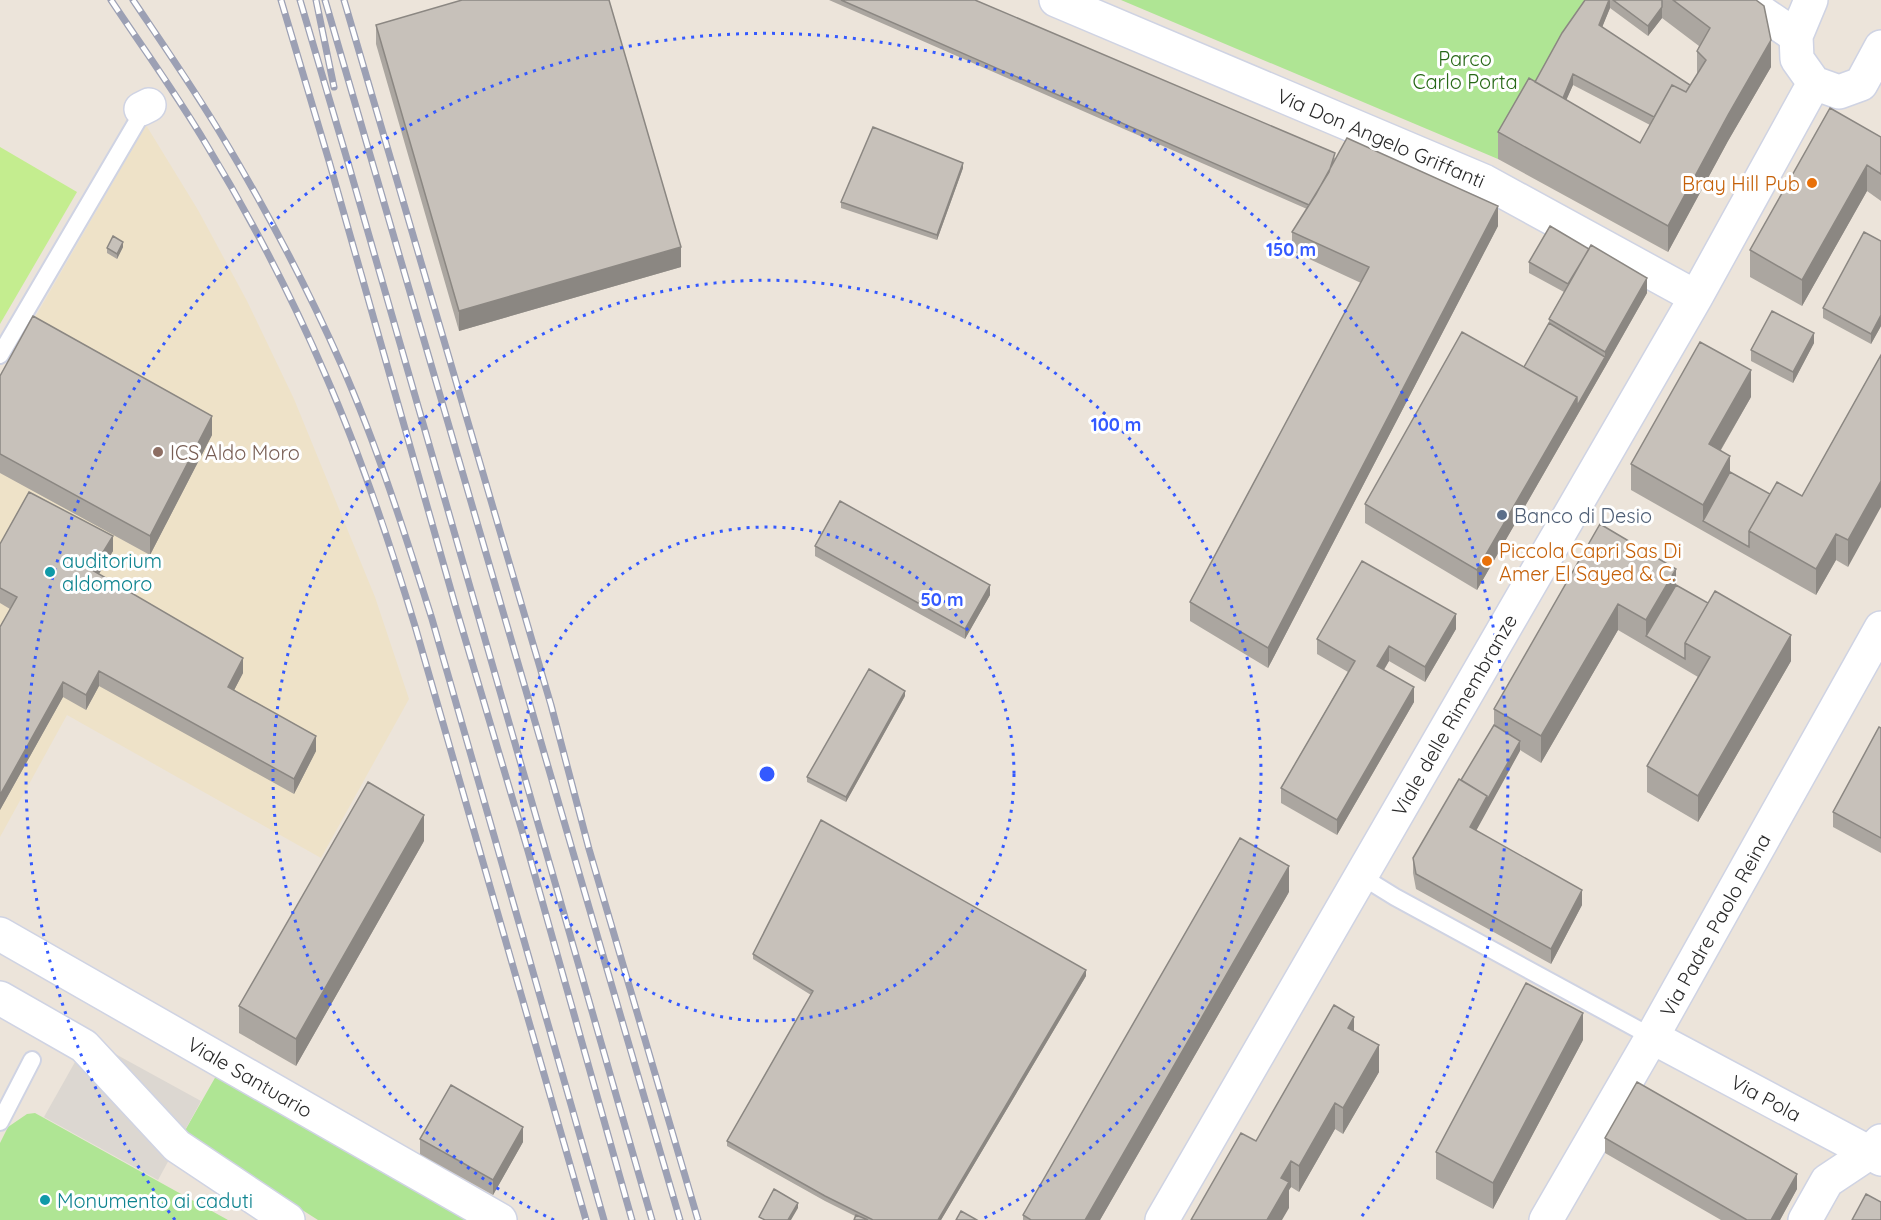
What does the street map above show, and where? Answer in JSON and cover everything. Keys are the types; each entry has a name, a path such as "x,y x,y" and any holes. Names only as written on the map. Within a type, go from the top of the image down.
{"street":[{"name":"Via Don Angelo Griffanti","path":"1056,0 1484,181 1696,297"},
{"path":"1743,0 1796,36"},
{"path":"1811,0 1796,36 1797,59 1814,83 1839,92 1871,91 1881,47"},
{"name":"Viale delle Rimembranze","path":"1162,1220 1696,297 1814,83"},
{"name":"Via Padre Paolo Reina","path":"1546,1220 1652,1037 1881,628"},
{"name":"Viale Santuario","path":"0,934 500,1220"},
{"path":"0,998 84,1046 177,1146 288,1220"},
{"name":"Via Pola","path":"1652,1037 1877,1151"},
{"path":"1805,1220 1827,1181 1877,1151"}],"lane":[{"path":"0,355 145,107"},
{"path":"1361,876 1395,897 1652,1037"},
{"path":"0,1122 32,1060"}],"shaded area":[{"name":"ICS Aldo Moro","path":"146,125 198,210 247,301 294,399 375,597 409,699 321,858 67,715 0,837 0,378"},
{"path":"88,1039 201,1101 158,1180 44,1117"}],"green space":[{"name":"Parco Carlo Porta","path":"1121,0 1593,0 1562,43 1498,159"},
{"path":"0,147 77,192 0,324"},
{"path":"216,1076 476,1220 318,1220 183,1134"},
{"path":"35,1113 228,1220 0,1220 0,1143 8,1127 27,1114"}],"building":[{"path":"462,0 609,0 681,247 459,311 376,25"},
{"path":"841,0 975,0 1335,153 1329,172 1309,205"},
{"path":"1585,0 1609,0 1599,25 1690,85 1686,92 1672,85 1654,117 1573,74 1563,98 1535,82 1562,33"},
{"path":"1613,0 1662,0 1662,7 1648,26"},
{"path":"1673,0 1756,0 1764,6 1771,40 1668,226 1498,132 1529,78 1640,143 1672,85 1686,92 1706,60 1697,51 1710,28"},
{"path":"1830,108 1881,137 1881,174 1867,165 1802,280 1750,250"},
{"path":"873,127 963,163 937,235 841,202"},
{"path":"1347,138 1498,206 1268,648 1190,602 1369,267 1292,232"},
{"path":"1550,226 1589,249 1568,284 1529,262"},
{"path":"1864,232 1881,241 1881,315 1871,334 1823,308"},
{"path":"113,236 123,242 117,254 107,248"},
{"path":"1591,245 1647,278 1605,352 1549,319"},
{"path":"1772,311 1814,333 1793,372 1751,350"},
{"path":"33,316 212,416 150,536 0,454 0,376"},
{"path":"1549,323 1605,357 1577,406 1577,397 1524,367"},
{"path":"1462,332 1577,397 1477,570 1365,504"},
{"path":"1700,342 1751,370 1709,444 1730,456 1703,505 1631,464"},
{"path":"1881,355 1881,481 1848,540 1836,534 1816,569 1749,531 1777,482 1802,496"},
{"path":"1730,472 1770,494 1749,531 1749,547 1703,521"},
{"path":"29,492 113,536 92,570 243,658 228,687 316,736 294,779 99,671 86,695 63,682 0,795 0,627 17,597 0,588 0,544"},
{"path":"840,501 990,585 965,629 815,546"},
{"path":"1600,524 1676,569 1646,620 1618,604 1541,736 1494,709"},
{"path":"1362,561 1456,614 1425,667 1389,646 1377,666 1414,687 1337,820 1281,788 1355,661 1317,639"},
{"path":"1676,585 1708,603 1685,643 1685,659 1646,636"},
{"path":"1715,591 1791,635 1698,796 1647,766 1710,657 1685,643"},
{"path":"869,669 905,691 846,797 807,777"},
{"path":"1494,725 1520,741 1487,800 1487,796 1461,780"},
{"path":"1879,727 1881,728 1881,838 1833,812"},
{"path":"1459,779 1487,796 1470,827 1582,890 1551,949 1416,874 1413,858"},
{"path":"368,782 424,815 296,1039 239,1006"},
{"path":"821,820 1086,970 938,1220 873,1220 727,1141 813,991 753,954"},
{"path":"1240,838 1289,866 1085,1220 1031,1220 1023,1215"},
{"path":"1526,983 1583,1013 1493,1183 1436,1152"},
{"path":"1334,1005 1354,1017 1348,1028 1379,1045 1343,1108 1335,1103 1299,1166 1291,1161 1281,1178 1289,1182 1267,1220 1191,1220 1241,1133 1256,1141"},
{"path":"1637,1082 1797,1174 1771,1220 1747,1220 1605,1138"},
{"path":"451,1085 523,1127 493,1180 420,1139"},
{"path":"774,1189 798,1203 788,1220 765,1220 759,1217"},
{"path":"1866,1194 1881,1202 1881,1220 1852,1220"},
{"path":"961,1211 977,1220 956,1220"},
{"path":"856,1215 868,1220 854,1220"}],"railway":[{"path":"111,0 195,126 254,228 298,315 351,436 385,530 415,626 586,1220"},
{"path":"133,0 214,123 272,224 329,337 367,428 432,619 604,1220"},
{"path":"281,0 528,851 632,1220"},
{"path":"300,0 652,1220"},
{"path":"316,0 334,87"},
{"path":"325,0 680,1220"},
{"path":"344,0 551,705 589,849 698,1220"}],"place":[{"name":"Bray Hill Pub","path":"1812,183"},
{"name":"ICS Aldo Moro","path":"158,452"},
{"name":"Banco di Desio","path":"1502,515"},
{"name":"Piccola Capri Sas Di Amer El Sayed & C.","path":"1487,561"},
{"name":"auditorium aldomoro","path":"50,572"},
{"name":"Monumento ai caduti","path":"45,1200"}]}
